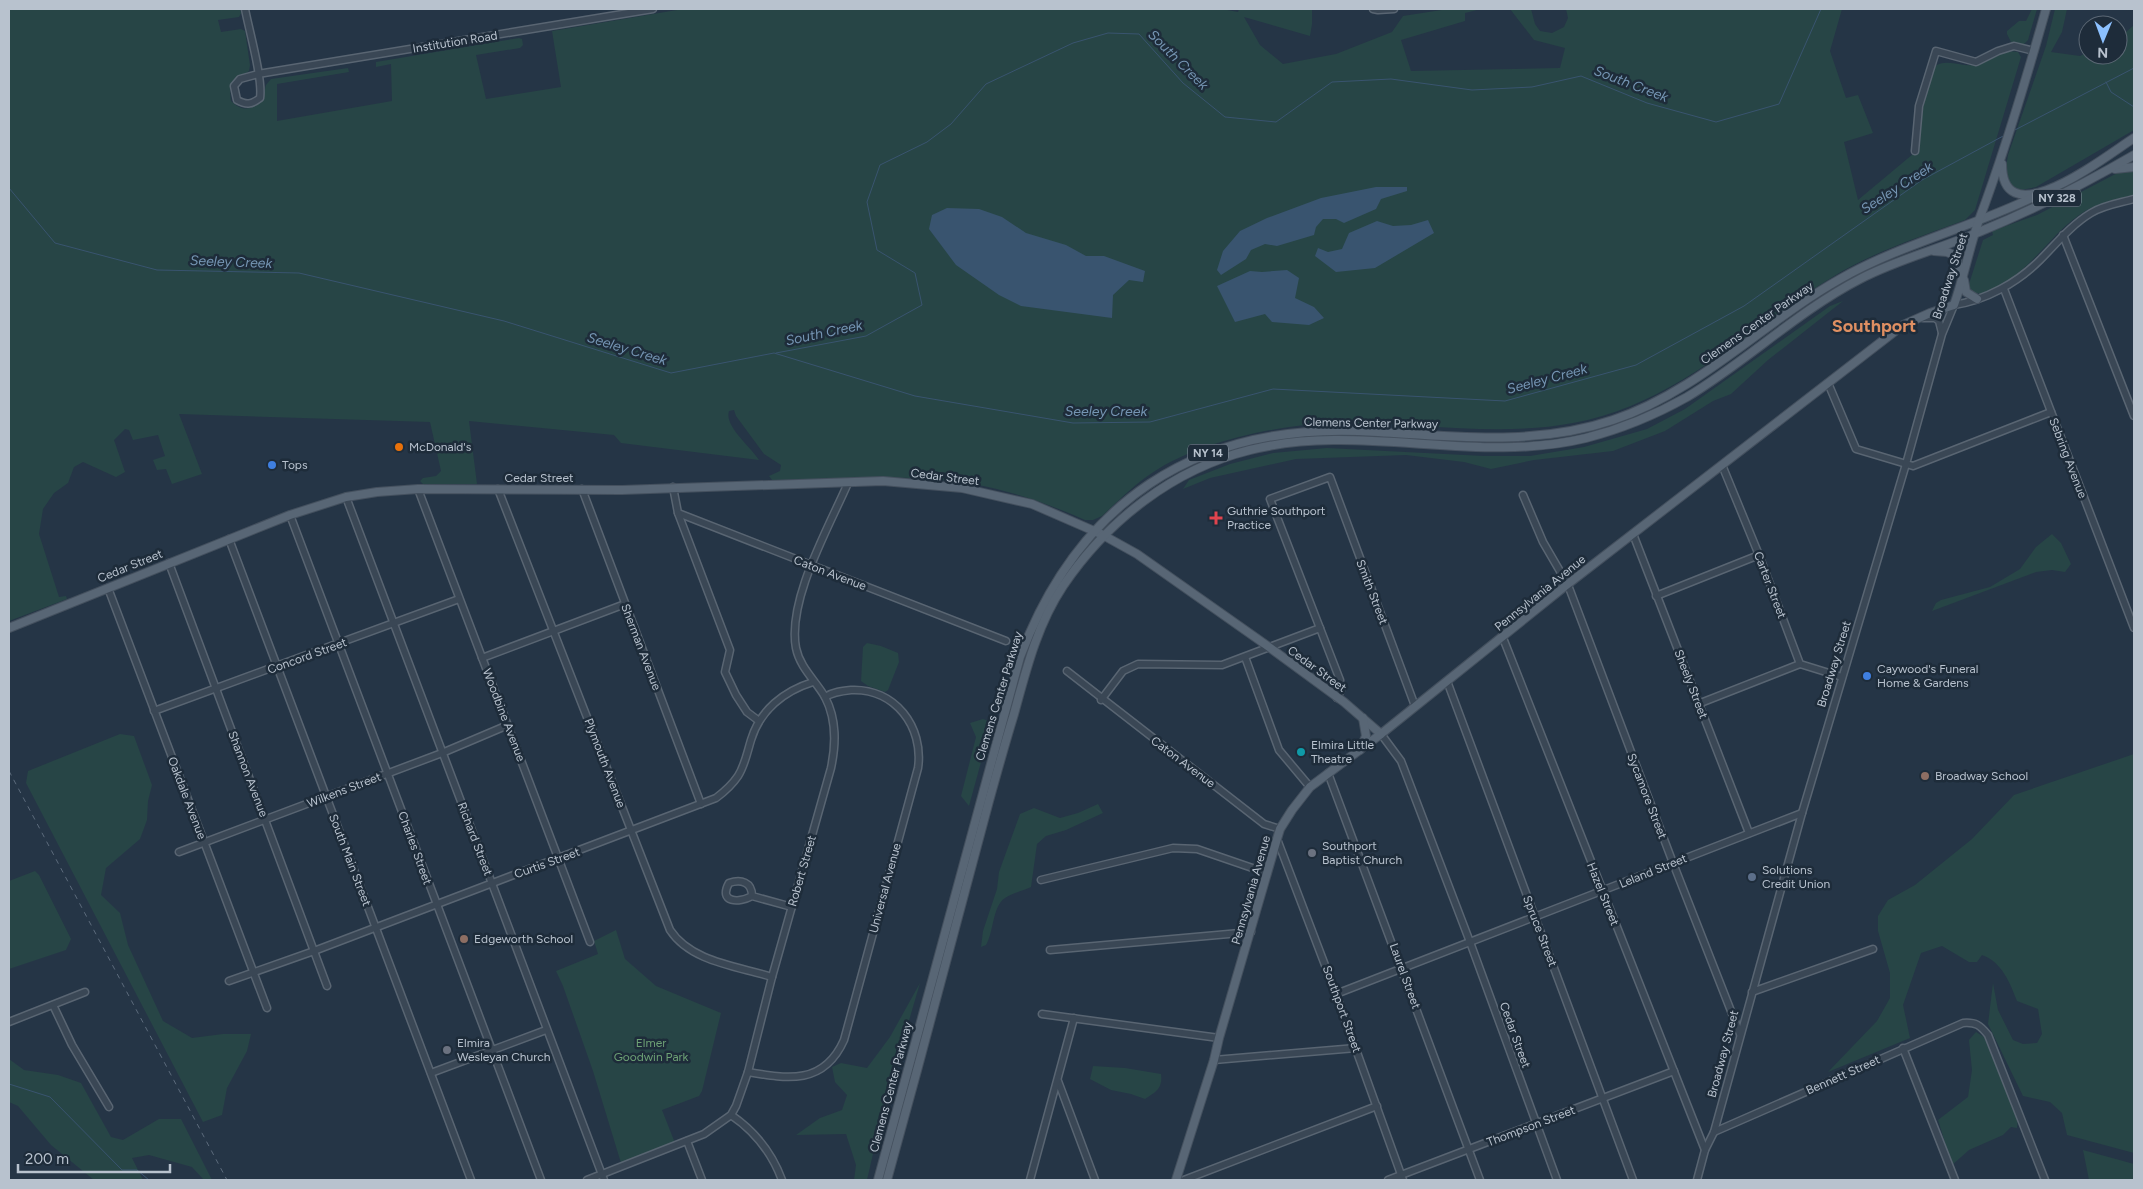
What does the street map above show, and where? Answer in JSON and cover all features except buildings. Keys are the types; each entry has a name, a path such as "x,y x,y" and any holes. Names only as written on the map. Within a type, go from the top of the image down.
{"main road":[{"name":"Broadway Street","path":"1954,305 1979,221 2002,157 2046,9"},
{"name":"NY 328","path":"1979,221 2072,178 2134,138"},
{"name":"NY 328","path":"1976,234 2053,200 2134,155"},
{"path":"2002,157 2003,180 2009,190 2022,196 2042,193"},
{"path":"2099,175 2134,166"},
{"name":"Clemens Center Parkway","path":"878,1180 1020,657 1030,630 1047,596 1067,564 1133,497 1180,466 1230,445 1267,436 1322,431 1520,438 1562,433 1611,421 1662,400 1694,381 1840,279 1874,262 1979,221"},
{"name":"Clemens Center Parkway","path":"887,1180 1026,668 1038,634 1063,585 1099,533 1168,484 1215,460 1251,450 1287,443 1324,440 1521,447 1567,442 1622,428 1657,413 1690,395 1804,314 1851,284 1876,271 1976,234"},
{"path":"1928,251 1947,252 1956,256 1966,292 1977,299"},
{"name":"Pennsylvania Avenue","path":"1176,1180 1214,1060 1218,1038 1251,932 1276,839 1292,810 1310,787 1381,734 1633,534 1903,325 1954,305"},
{"name":"Cedar Street","path":"9,628 290,515 346,497 377,492 418,489 622,490 883,481 962,488 1032,504 1099,533 1137,554 1269,647 1363,718 1381,734"},
{"path":"1360,750 1366,736 1363,718"}],"street":[{"name":"Institution Road","path":"244,9 258,74 261,91 260,98 253,103 245,104 237,100 234,86 240,79 258,74 653,9"},
{"path":"1373,9 1394,9"},
{"path":"1915,151 1919,106 1936,51 1976,62 1998,51 2014,46 2034,51"},
{"name":"Pennsylvania Avenue","path":"1954,305 2004,289 2038,262 2063,235 2091,213 2110,205 2133,202"},
{"path":"2063,235 2134,416"},
{"name":"Sebring Avenue","path":"2004,289 2134,628"},
{"name":"Broadway Street","path":"1697,1180 1705,1150 1714,1132 1802,812 1906,464 1942,334 1954,305"},
{"path":"1917,318 1935,318 1941,325 1942,334"},
{"path":"1828,383 1856,449 1913,466 2051,412"},
{"name":"Carter Street","path":"1722,465 1759,555 1800,664"},
{"name":"Smith Street","path":"1320,628 1270,499 1330,477 1414,706"},
{"name":"Robert Street","path":"731,1115 748,1072 772,977 831,768 835,747 835,732 825,697 813,682 796,650 795,622 799,602 812,566 848,483"},
{"path":"673,487 678,513 730,650 725,672 747,712 759,721"},
{"name":"Woodbine Avenue","path":"418,489 590,942"},
{"name":"Plymouth Avenue","path":"498,489 663,917 678,940 695,953 772,977"},
{"name":"Sherman Avenue","path":"582,489 701,804"},
{"name":"Sycamore Street","path":"1524,495 1543,542 1568,585 1740,1034"},
{"name":"Richard Street","path":"346,497 603,1177"},
{"name":"Caton Avenue","path":"678,513 1006,641"},
{"name":"Charles Street","path":"290,515 541,1180"},
{"name":"Sheely Street","path":"1633,534 1749,833"},
{"name":"South Main Street","path":"230,539 276,666 471,1180"},
{"path":"1656,596 1759,555"},
{"name":"Shannon Avenue","path":"169,563 327,986"},
{"name":"Oakdale Avenue","path":"108,588 267,1008"},
{"name":"Concord Street","path":"154,711 459,599"},
{"path":"482,658 625,604"},
{"path":"1101,700 1123,671 1138,664 1222,665 1320,628 1340,680 1342,690 1337,698"},
{"name":"Hazel Street","path":"1503,638 1705,1150"},
{"path":"1244,657 1279,750 1310,787"},
{"path":"1698,704 1800,664 1842,676"},
{"name":"Caton Avenue","path":"1067,671 1101,700 1264,824 1280,829"},
{"name":"Spruce Street","path":"1447,681 1633,1180"},
{"name":"Curtis Street","path":"229,981 376,928 716,798 738,777 744,764 750,741 759,721 767,710 780,697 796,688 813,682"},
{"name":"Universal Avenue","path":"748,1072 785,1078 804,1076 826,1065 838,1051 844,1040 918,768 919,752 915,732 901,709 884,697 864,691 844,691 825,697"},
{"name":"Wilkens Street","path":"179,852 388,774 508,726"},
{"name":"Cedar Street","path":"1381,734 1400,761 1470,942 1557,1180"},
{"name":"Laurel Street","path":"1328,773 1403,969 1480,1180"},
{"name":"Leland Street","path":"1336,994 1802,812"},
{"name":"Southport Street","path":"1276,839 1336,994 1402,1178"},
{"path":"1041,880 1173,848 1197,849 1267,873"},
{"path":"752,896 792,907"},
{"path":"1050,950 1251,932"},
{"path":"1752,992 1873,949"},
{"path":"9,1022 85,992"},
{"path":"53,1006 72,1045 109,1107"},
{"path":"1042,1014 1218,1038"},
{"path":"1030,1180 1074,1018"},
{"name":"Bennett Street","path":"1714,1132 1903,1048 1963,1023 1973,1022 1980,1025 1988,1035 2045,1180"},
{"path":"431,1073 546,1030"},
{"path":"1214,1060 1356,1048"},
{"path":"1903,1048 1955,1180"},
{"name":"Thompson Street","path":"1388,1180 1402,1178 1602,1097 1674,1071"},
{"path":"1058,1080 1096,1180"},
{"path":"1184,1180 1377,1106"},
{"path":"587,1180 603,1177 704,1134 731,1115 742,1122 761,1141 776,1164 782,1180"},
{"path":"687,1141 702,1180"}],"green space":[{"path":"9,9 240,9 239,17 218,20 221,32 241,29 245,31 250,65 249,71 235,79 230,88 231,101 239,107 250,108 262,101 266,85 271,79 348,68 349,72 277,84 277,121 392,101 391,64 376,67 376,62 519,38 522,39 523,45 520,48 476,55 486,99 561,87 552,31 683,9 1222,9 1238,12 1239,9 1312,9 1310,36 1244,17 1260,45 1283,64 1336,54 1392,32 1403,16 1448,9 1481,9 1465,13 1465,21 1401,40 1411,71 1560,68 1565,48 1534,40 1510,9 1531,9 1535,24 1540,31 1552,33 1564,27 1568,18 1566,9 1842,9 1830,51 1846,98 1858,95 1873,133 1844,142 1858,200 1919,149 1921,117 1932,68 1943,63 1974,65 2011,51 2018,52 2021,57 1975,210 1965,220 1863,260 1800,298 1739,342 1677,383 1644,400 1610,414 1573,423 1517,429 1347,423 1299,426 1246,435 1220,442 1172,461 1145,478 1102,516 1093,520 1085,520 1016,494 973,484 898,478 772,480 769,476 780,471 781,465 764,454 736,416 734,410 729,411 730,423 759,460 621,443 614,435 469,421 477,484 423,484 420,481 423,478 436,476 441,471 430,422 179,414 202,474 172,484 166,469 157,470 153,460 165,456 158,435 133,440 129,430 125,429 114,440 125,472 116,477 83,462 74,467 68,483 54,493 43,509 39,534 59,597 66,596 67,599 9,621"},
{"path":"2032,9 2037,9 2028,40 2023,45 2011,42 2007,31 2019,21 2026,21"},
{"path":"2055,9 2067,9 2062,32 2051,52 2078,56 2078,65 2128,65 2128,30 2134,25 2134,130 2036,187 2021,190 2010,186 2005,174 2008,155 2046,46"},
{"path":"2123,170 2134,171 2134,195 2104,203 2087,210 2072,220 2030,262 2003,285 1990,291 1979,293 1969,289 1983,240 1993,235 1992,231 2037,215"},
{"path":"1843,301 1768,360 1731,394 1713,401 1665,431 1613,451 1534,460 1491,469 1464,462 1406,455 1296,459 1210,478 1183,489 1189,480 1230,464 1273,453 1327,448 1484,456 1530,456 1584,447 1647,429 1685,409 1830,306"},
{"path":"2052,534 2061,543 2071,564 2065,572 2052,570 2036,572 1932,611 1936,603 1941,600 1990,587 2020,569 2036,547"},
{"path":"867,643 898,653 899,662 888,690 885,692 868,686 861,681 863,647"},
{"path":"983,719 992,722 969,806 961,796 976,737 970,723"},
{"path":"120,734 134,736 152,785 148,801 147,820 140,839 106,868 101,895 120,913 128,945 163,1021 192,1038 223,1034 251,1034 247,1051 227,1088 222,1115 203,1122 26,783 28,771"},
{"path":"2134,754 2134,1153 2067,1135 2062,1113 2050,1102 2023,1096 1988,1024 1993,983 1998,1010 2013,1040 2023,1044 2037,1043 2042,1034 2038,1009 2017,1001 2008,980 2000,968 1989,958 1982,955 1977,962 1969,962 1942,946 1921,953 1903,1005 1910,1038 1828,1072 1877,1021 1890,998 1890,973 1878,931 1878,916 1888,900 1915,885 1972,839 2014,795"},
{"path":"1098,804 1103,813 1066,830 1046,836 1037,844 1031,887 1008,896 1001,902 995,913 989,940 986,945 981,947 983,931 997,889 999,872 1020,814 1034,808 1060,818 1078,813"},
{"path":"35,871 39,875 71,939 66,950 9,969 9,881"},
{"name":"Elmer Goodwin Park","path":"616,930 625,959 656,986 721,1013 702,1091 699,1096 662,1110 675,1143 621,1163 593,1071 556,971 598,954 594,941"},
{"path":"920,983 884,1106 867,1180 854,1180 856,1165 846,1134 796,1135 820,1118 842,1110 847,1095 835,1082 832,1067 841,1063 867,1068 890,1037"},
{"path":"1976,1032 1984,1037 2018,1119 2017,1128 2011,1127 2003,1135 1969,1150 1952,1165 1938,1120 1968,1097 1972,1070 1969,1040"},
{"path":"9,1059 24,1070 58,1075 81,1083 111,1137 123,1140 159,1119 181,1119 212,1180 204,1180 192,1167 149,1155 132,1158 143,1180 94,1180 51,1145 18,1106 9,1102"},
{"path":"1093,1066 1125,1068 1161,1074 1161,1083 1155,1092 1145,1099 1111,1090 1090,1079"},
{"path":"2083,1150 2134,1164 2134,1180 2089,1180"}],"water":[{"path":"1376,187 1407,187 1407,191 1381,199 1376,209 1344,223 1336,219 1323,219 1316,227 1314,235 1277,246 1265,244 1251,250 1246,259 1221,275 1217,270 1223,251 1240,231 1267,218 1321,198"},
{"path":"947,208 979,209 1002,217 1026,233 1066,245 1086,256 1104,256 1145,271 1143,282 1129,280 1113,295 1112,318 1021,306 999,295 956,265 929,229 932,215"},
{"path":"1428,220 1434,233 1375,268 1336,272 1315,256 1318,248 1328,252 1342,249 1349,233 1377,221 1393,226 1411,225"},
{"path":"1287,270 1299,278 1295,298 1314,307 1324,318 1309,325 1272,322 1265,314 1235,322 1217,286 1250,271"}],"waterway":[{"name":"South Creek","path":"776,353 866,336 922,305 915,273 877,250 867,202 880,165 927,142 951,124 986,84 1073,43 1108,33 1139,34 1183,83 1225,117 1276,122 1332,82 1391,79 1472,90 1532,87 1581,76 1647,103 1716,122 1779,104 1821,9"},
{"name":"Seeley Creek","path":"2013,131 2134,68"},
{"path":"2106,82 2111,92 2134,107"},
{"name":"Seeley Creek","path":"9,188 55,243 157,270 299,273 504,321 671,373 774,353 915,396 1073,423 1150,422 1273,389 1505,401 1636,365 1744,306 1922,180 2005,135"},
{"path":"9,1084 50,1097 122,1170 137,1170 149,1180"}],"railway":[{"path":"9,771 227,1180"}],"place":[{"name":"McDonald's","path":"399,447"},
{"name":"Tops","path":"272,465"},
{"name":"Guthrie Southport Practice","path":"1216,518"},
{"name":"Caywood's Funeral Home & Gardens","path":"1867,676"},
{"name":"Elmira Little Theatre","path":"1301,752"},
{"name":"Broadway School","path":"1925,776"},
{"name":"Southport Baptist Church","path":"1312,853"},
{"name":"Solutions Credit Union","path":"1752,877"},
{"name":"Edgeworth School","path":"464,939"},
{"name":"Elmira Wesleyan Church","path":"447,1050"}],"district":[{"name":"Southport","path":"1874,326"}]}
